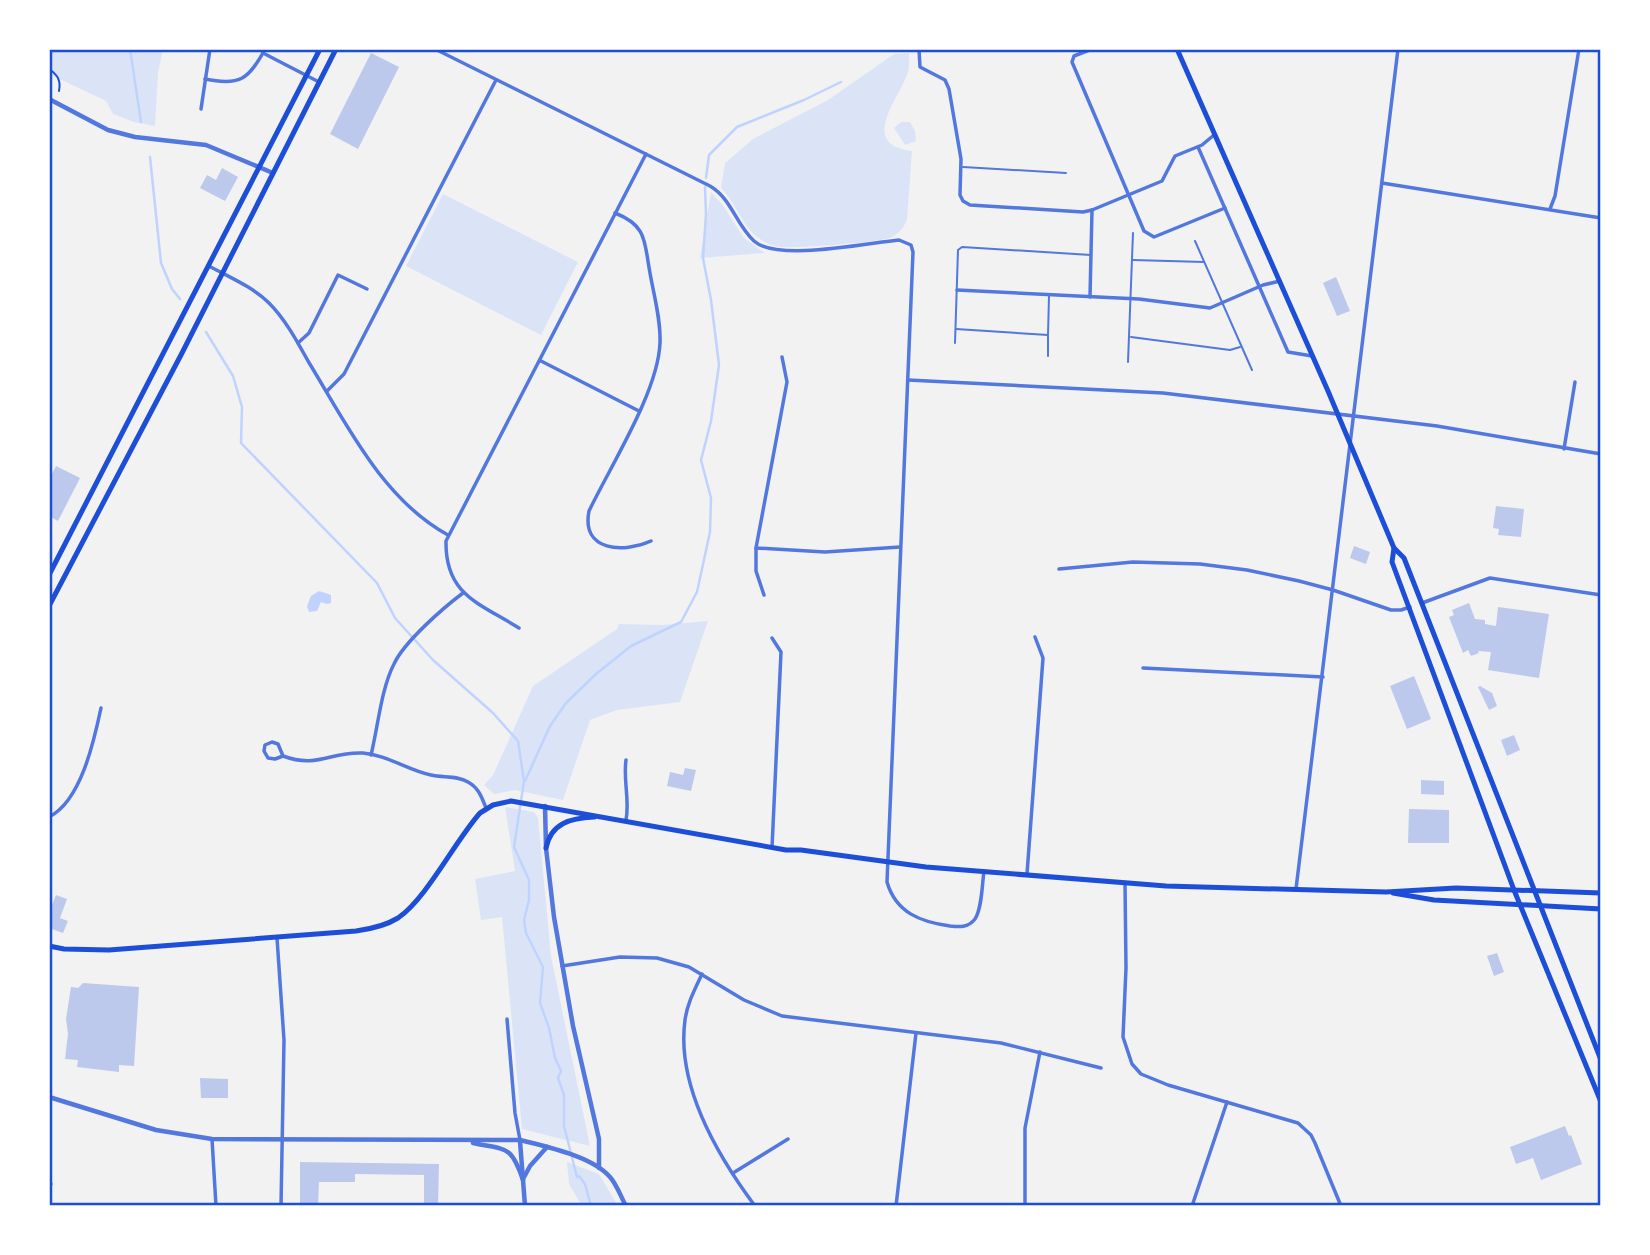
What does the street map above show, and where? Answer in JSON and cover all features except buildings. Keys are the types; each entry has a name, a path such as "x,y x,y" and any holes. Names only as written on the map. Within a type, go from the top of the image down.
{"main road":[{"path":"49,575 320,49"},
{"path":"49,606 336,49"},
{"path":"1177,49 1394,548 1404,558 1601,1060"},
{"path":"96,484 110,491"},
{"path":"1394,548 1391,559 1514,890 1601,1102"},
{"path":"49,946 109,950 371,929 399,917 416,901 472,822 486,808 511,801 772,848 984,871 1223,888 1386,892 1436,888 1601,893"},
{"path":"547,848 551,832 563,822 606,817"},
{"path":"1386,892 1426,899 1601,909"}],"street":[{"path":"201,109 211,49"},
{"path":"435,49 703,182 721,193 750,237 767,249 791,251 899,240 909,243 913,252 887,882 893,899 923,921 966,926 975,919 984,871"},
{"path":"919,49 921,69 945,80 948,89 962,167 960,195 963,201 970,205 1083,212 1093,210 1162,181 1175,156 1198,147 1215,134"},
{"path":"1092,49 1074,56 1072,62 1144,231 1154,237 1225,208"},
{"path":"1296,888 1398,49"},
{"path":"1550,209 1557,183 1579,49"},
{"path":"205,79 229,83 244,79 264,51 319,82"},
{"path":"327,391 344,374 496,80"},
{"path":"49,99 83,118 121,134 206,145 273,173"},
{"path":"1198,147 1288,352 1312,356"},
{"path":"519,628 463,593 447,566 446,541 646,153"},
{"path":"1382,183 1601,218"},
{"path":"1090,297 1093,210"},
{"path":"615,213 633,220 640,229 660,327 660,352 656,373 589,511 588,526 596,540 614,547 637,547 651,541"},
{"path":"209,266 270,304 298,343 350,432 381,474 410,506 436,529 448,535"},
{"path":"298,343 309,333 338,275 367,289"},
{"path":"957,290 1131,299 1210,307 1259,286 1280,281"},
{"path":"765,595 757,571 756,548 787,382 782,357"},
{"path":"541,360 639,411"},
{"path":"908,380 1140,391 1437,426 1601,454"},
{"path":"1564,449 1575,383"},
{"path":"756,548 825,552 901,547"},
{"path":"1059,569 1133,562 1200,564 1252,571 1333,590 1391,610 1401,611 1410,607"},
{"path":"1422,603 1490,578 1601,594"},
{"path":"371,755 396,659 419,633 463,593"},
{"path":"1027,874 1043,658 1035,637"},
{"path":"772,638 781,652 772,848"},
{"path":"1143,668 1323,677"},
{"path":"49,817 59,812 72,795 93,743 101,708"},
{"path":"283,756 278,744 272,742 265,745 264,751 268,758 275,760 283,756 307,762 351,754 371,755 427,774 468,782 479,791 486,808"},
{"path":"626,760 625,778 629,801 626,820"},
{"path":"545,806 550,887 573,1026 599,1139 599,1168"},
{"path":"1125,882 1126,968 1123,1037 1129,1058 1137,1070 1150,1079 1291,1119 1303,1127 1315,1143 1341,1206"},
{"path":"277,938 284,1040 281,1206"},
{"path":"562,967 620,957 643,957 672,962 702,974 744,1000 782,1016 1001,1043 1101,1068"},
{"path":"702,974 685,1018 686,1061 701,1113 733,1173 755,1206"},
{"path":"507,1019 525,1206"},
{"path":"896,1206 916,1033"},
{"path":"1025,1206 1025,1128 1040,1052"},
{"path":"49,1097 156,1130 212,1139 520,1140 550,1148 599,1168 611,1178 626,1206"},
{"path":"1192,1206 1227,1102"},
{"path":"212,1139 216,1206"},
{"path":"733,1173 788,1139"},
{"path":"465,1141 506,1151 515,1158 523,1180"},
{"path":"523,1180 530,1166 550,1148"}],"lane":[{"path":"962,167 1066,173"},
{"path":"1128,362 1133,233"},
{"path":"1195,241 1252,370"},
{"path":"955,343 958,250 962,247 1092,255"},
{"path":"1132,260 1204,262"},
{"path":"1048,356 1049,296"},
{"path":"955,329 1048,335"},
{"path":"1130,337 1230,350 1241,346"}],"path":[{"path":"49,69 61,84 59,91"}],"shaded area":[{"path":"49,49 163,49 158,73 155,126 113,114 106,101 49,74"},
{"path":"909,53 908,72 890,109 884,131 887,140 896,147 912,151 907,219 901,230 881,240 836,245 781,247 762,241 744,222 721,188 725,163 753,139 828,100 894,54"},
{"path":"901,122 910,122 916,141 905,145 894,128"},
{"path":"711,192 744,238 765,253 700,258"},
{"path":"443,194 578,262 541,335 406,266"},
{"path":"708,621 680,702 617,710 590,720 563,800 515,790 494,794 484,785 493,775 533,686 617,629 619,624 662,625"},
{"path":"505,807 534,812 538,818 551,956 590,1146 522,1129 502,917 481,920 475,879 515,871"},
{"path":"567,1162 599,1174 618,1206 582,1206 569,1184"}],"water":[{"path":"319,591 331,595 331,603 321,602 317,611 309,612 307,606 311,596"}],"waterway":[{"path":"130,49 141,122"},
{"path":"706,178 709,155 737,127 841,82"},
{"path":"150,157 161,263 172,289 180,299"},
{"path":"525,781 550,726 566,703 631,646 681,622 697,592 710,532 711,498 701,460 711,421 719,365 703,258 705,187"},
{"path":"206,332 233,376 242,407 241,443 377,583 395,618 433,660 493,713 518,741 524,781 514,847 529,880 529,900 524,920 526,933 543,967 540,1003 561,1071 558,1078 564,1095 564,1126 577,1177 585,1184 591,1206"}]}
